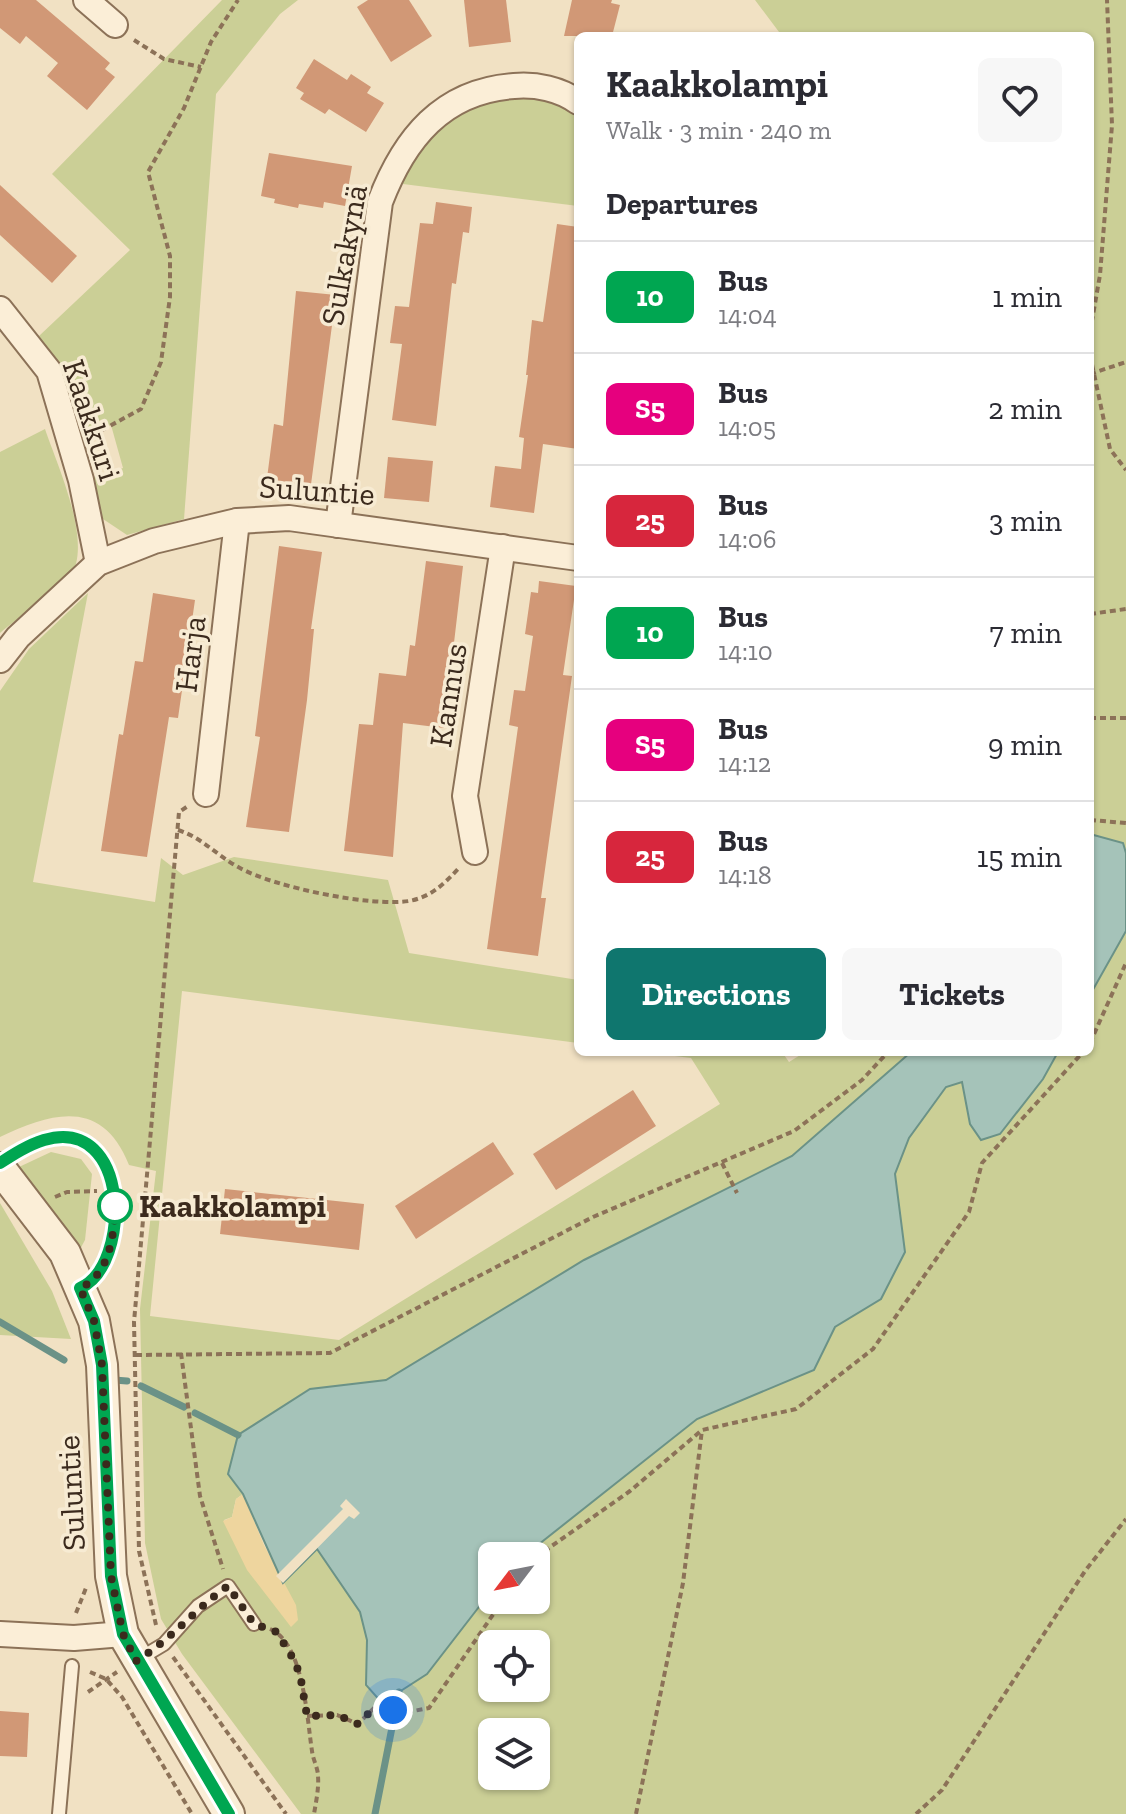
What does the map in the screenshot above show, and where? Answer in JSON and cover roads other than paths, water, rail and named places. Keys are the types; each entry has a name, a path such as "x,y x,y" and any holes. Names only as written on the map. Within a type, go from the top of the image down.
{"street":[{"path":"86,0 115,25"},
{"name":"Sulkakynä","path":"338,525 380,202 393,167 420,130 455,101 489,87 531,84 574,99"},
{"name":"Kaakkuri","path":"0,309 49,371 72,447 98,563"},
{"name":"Suluntie","path":"0,660 18,637 98,563 154,541 237,521 289,518 574,557"},
{"name":"Harja","path":"206,794 237,521"},
{"name":"Kannus","path":"475,852 465,796 503,547"},
{"name":"Suluntie","path":"0,1165 65,1253 94,1321 102,1365 111,1576 123,1634 228,1814"},
{"path":"0,1634 74,1638 123,1634"}],"lane":[{"path":"0,1165 47,1139 69,1139 89,1144 105,1160 116,1199 114,1223 103,1269 93,1282 80,1288"},
{"path":"136,1661 164,1644 198,1606 228,1586 254,1624"},
{"path":"59,1814 72,1666"}],"water":[{"path":"1094,835 1123,843 1126,853 1126,931 1094,988"},
{"path":"906,1056 1056,1056 1043,1079 1000,1134 981,1140 970,1124 962,1082 946,1087 909,1138 895,1174 905,1252 881,1299 835,1327 814,1370 697,1419 542,1542 478,1542 478,1608 427,1674 382,1703 366,1685 367,1640 360,1612 317,1549 283,1583 243,1494 228,1474 238,1435 310,1389 386,1380 584,1260 792,1156"}],"waterway":[{"path":"0,1322 64,1360"},
{"path":"114,1380 127,1381"},
{"path":"141,1386 184,1407"},
{"path":"195,1413 238,1435"},
{"path":"375,1814 399,1692"}],"place":[{"name":"Kaakkolampi","path":"115,1206"}]}
